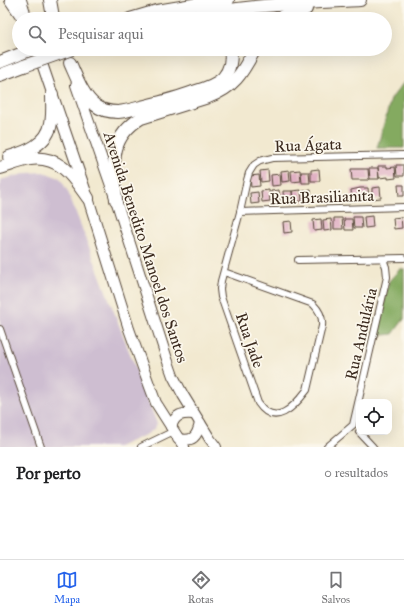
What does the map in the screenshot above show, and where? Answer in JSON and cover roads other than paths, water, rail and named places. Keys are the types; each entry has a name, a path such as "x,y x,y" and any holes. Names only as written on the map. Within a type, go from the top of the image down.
{"highway":[{"path":"11,0 19,12"},
{"path":"50,0 52,12"},
{"path":"154,12 194,0"},
{"path":"158,11 228,0"},
{"path":"214,12 272,5 360,0"},
{"path":"291,12 360,0"},
{"path":"0,55 12,53"},
{"path":"0,62 15,56"},
{"path":"0,76 52,56"},
{"path":"70,63 86,95 95,106 105,110 118,112 170,100 208,87 223,78 228,70 231,56"},
{"path":"116,200 114,162 118,142 124,132 141,118 214,95 226,88 241,74 251,56"},
{"path":"0,160 31,149 40,143 47,135 51,123 52,94"},
{"path":"0,168 31,159 49,160 60,165 69,173 88,198"}],"main road":[{"path":"21,0 25,12"},
{"path":"47,0 51,12"},
{"path":"40,56 88,198 127,322 156,403 177,436 188,440 194,437 200,423"},
{"name":"Avenida Benedito Manoel dos Santos","path":"67,56 83,107 116,200 173,376 182,395 216,447"},
{"path":"177,436 175,418 181,414 194,414"}],"street":[{"name":"Rua Ágata","path":"224,272 240,212 246,180 254,165 260,161 272,158 404,155"},
{"name":"Rua Brasilianita","path":"240,212 404,207"},
{"path":"298,260 404,258"},
{"name":"Rua Andulária","path":"353,425 387,278 386,267 383,259"},
{"name":"Rua Jade","path":"224,272 313,304 323,322 307,390 288,410 282,414 268,414 262,410 258,403 221,297 220,289 224,272"},
{"path":"0,329 41,447"},
{"path":"327,447 353,425 356,428"},
{"path":"362,435 373,447"},
{"path":"140,447 177,436"}]}
